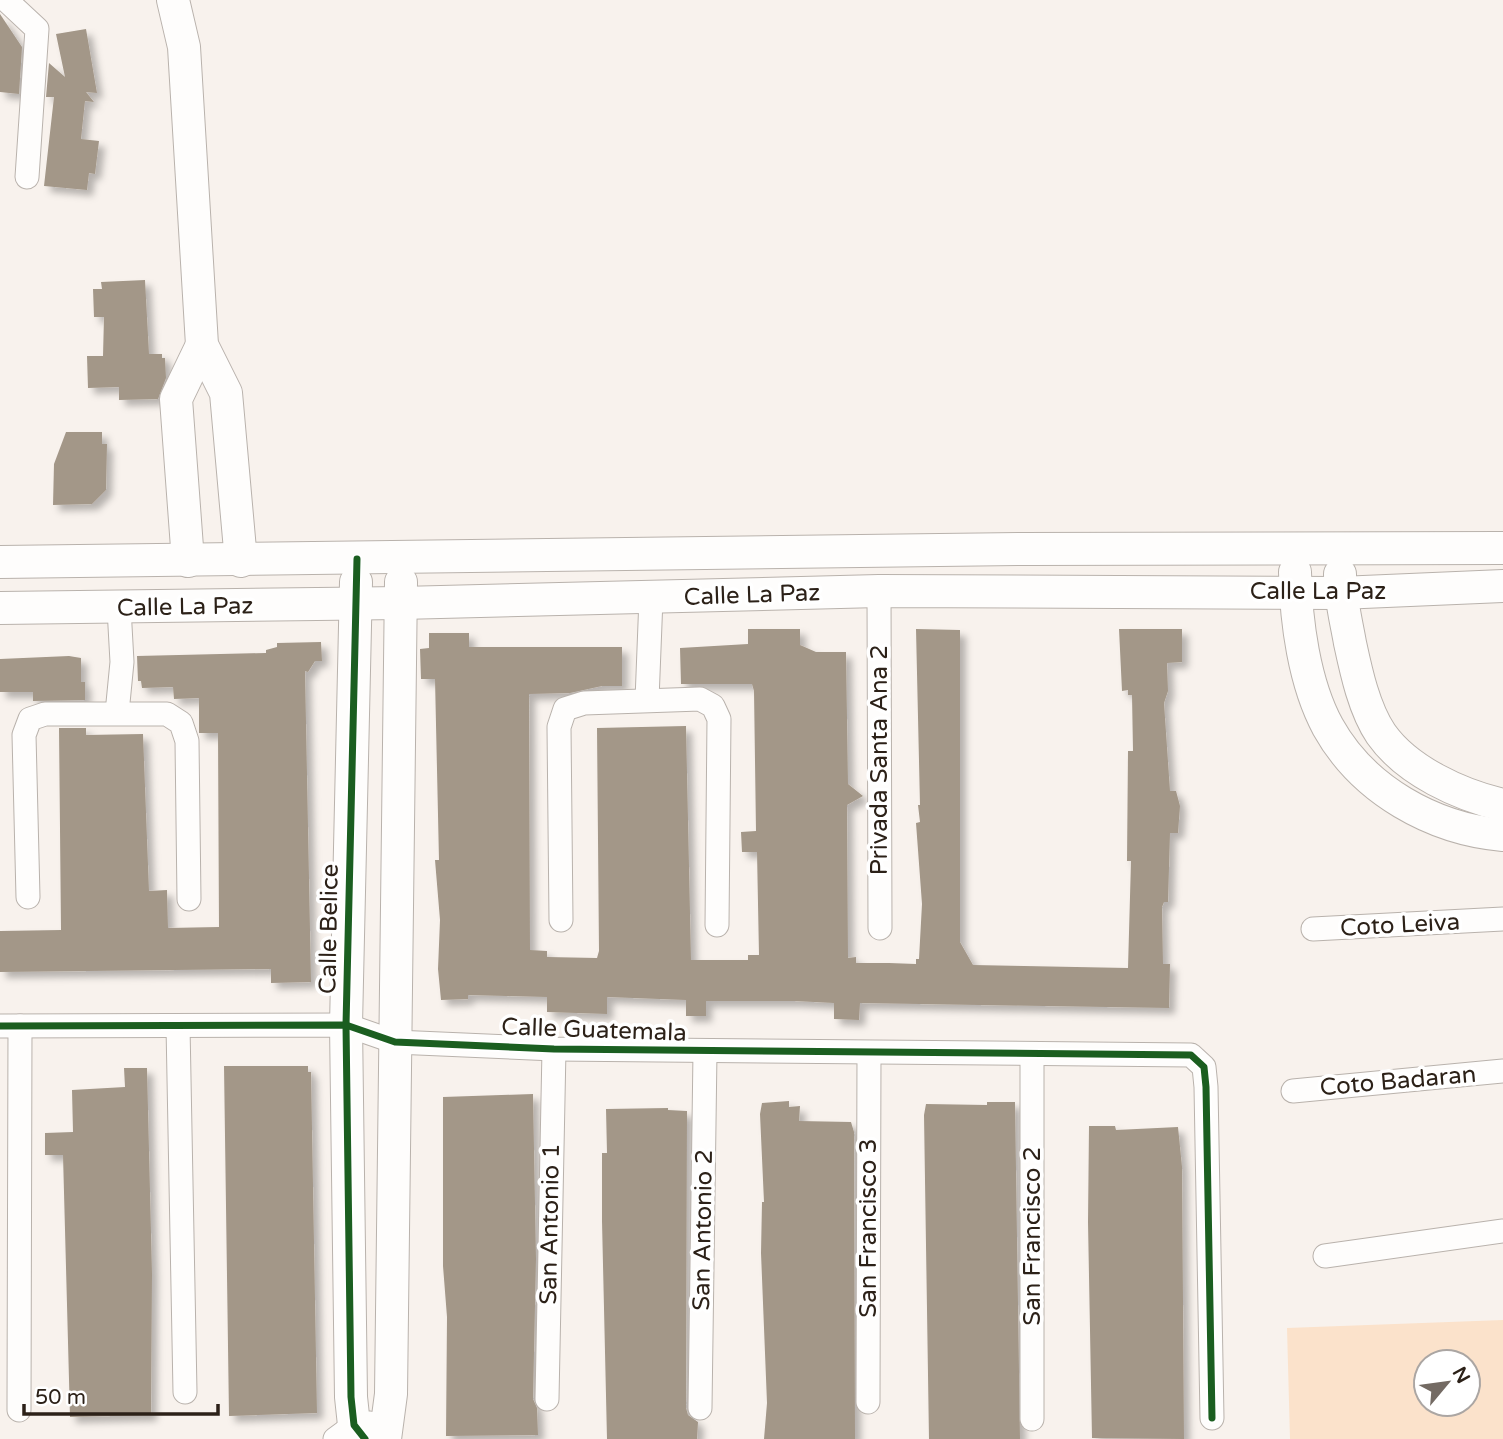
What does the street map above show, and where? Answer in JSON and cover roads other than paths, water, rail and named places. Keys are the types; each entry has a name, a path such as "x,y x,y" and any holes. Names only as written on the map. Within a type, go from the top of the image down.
{"street":[{"path":"6,0 37,29 27,177"},
{"path":"173,0 184,47 202,345 226,393 241,561"},
{"path":"188,561 176,399 202,345"},
{"name":"Calle La Paz","path":"0,562 1023,549 1503,548"},
{"path":"1294,549 1295,591 1317,700 1329,728 1347,753 1375,784 1424,815 1464,829 1503,835"},
{"path":"1341,549 1340,593 1364,696 1381,733 1422,773 1454,789 1503,805"},
{"name":"Calle Belice","path":"352,1435 346,1025 357,559"},
{"path":"352,1435 387,1429 401,559"},
{"name":"Calle La Paz","path":"0,608 355,604 879,591 1340,593 1503,586"},
{"name":"Privada Santa Ana 2","path":"879,591 880,928"},
{"path":"647,699 651,598"},
{"path":"117,713 122,662 119,608"},
{"path":"561,920 559,727 565,709 584,703 701,699 713,706 719,719 717,925"},
{"path":"28,897 24,735 30,719 45,714 117,713 167,714 181,723 187,741 189,899"},
{"path":"1347,753 1381,733"},
{"name":"Coto Leiva","path":"1313,929 1495,920"},
{"name":"Calle Guatemala","path":"10,1026 346,1025 395,1042 554,1049 1191,1055 1204,1067 1206,1087 1212,1418"},
{"path":"10,1026 19,1410"},
{"path":"178,1026 185,1392"},
{"name":"San Antonio 1","path":"547,1399 554,1049"},
{"name":"San Antonio 2","path":"700,1408 705,1052"},
{"name":"San Francisco 3","path":"868,1402 869,1053"},
{"name":"San Francisco 2","path":"1031,1419 1032,1054"},
{"name":"Coto Badaran","path":"1293,1091 1503,1072"},
{"path":"1325,1256 1503,1231"}]}
